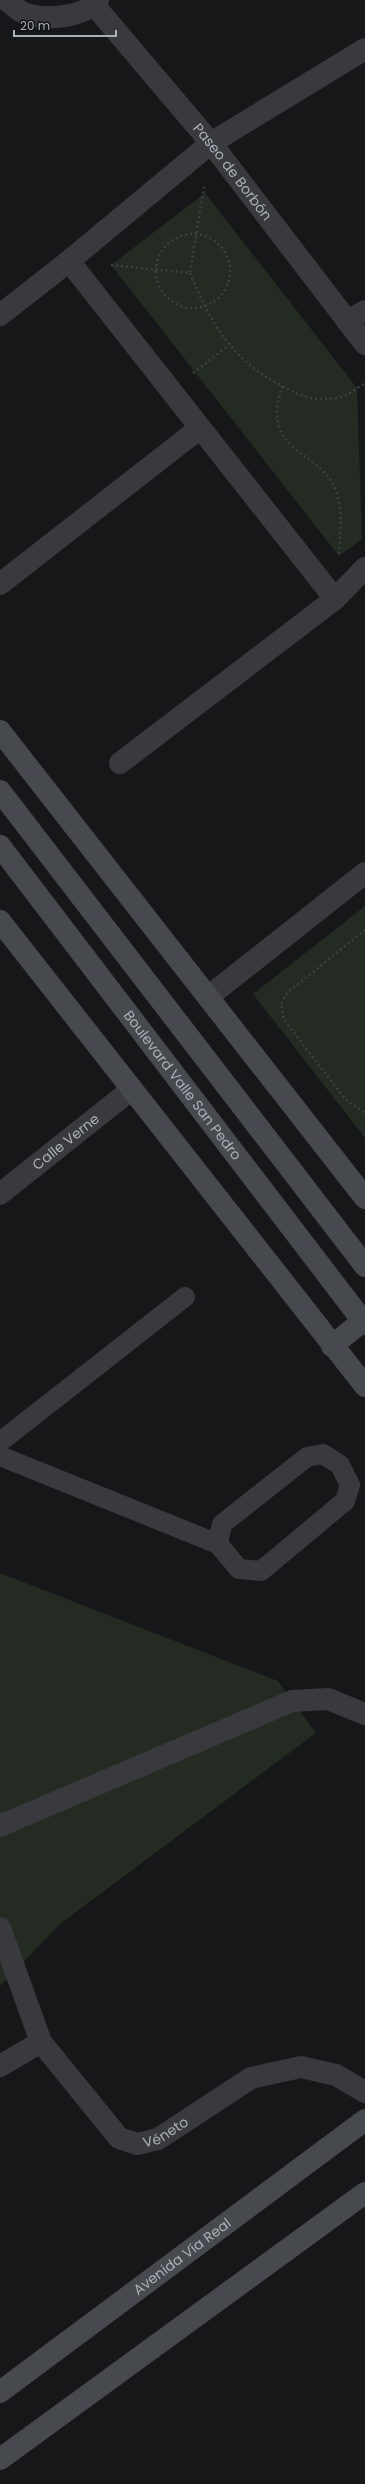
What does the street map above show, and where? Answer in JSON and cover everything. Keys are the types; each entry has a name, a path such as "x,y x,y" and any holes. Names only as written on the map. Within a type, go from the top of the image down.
{"main road":[{"path":"0,731 365,1198"},
{"path":"0,792 365,1266"},
{"name":"Boulevard Valle San Pedro","path":"0,846 364,1321"},
{"path":"0,921 332,1346 365,1386"},
{"path":"332,1346 364,1321"},
{"name":"Avenida Vía Real","path":"0,2392 365,2120"},
{"path":"0,2459 365,2193"}],"street":[{"path":"6,0 25,14 61,19 96,2"},
{"name":"Paseo de Borbón","path":"96,2 206,148 356,316 365,344"},
{"path":"0,315 73,266 206,148 365,49"},
{"path":"73,266 332,594"},
{"path":"0,584 200,428"},
{"path":"120,763 365,568"},
{"path":"208,997 365,874"},
{"name":"Calle Verne","path":"0,1194 132,1089"},
{"path":"0,1826 292,1702 328,1699 365,1714"},
{"name":"Véneto","path":"0,1928 41,2042 118,2138 137,2144 158,2139 251,2078 301,2067 336,2075 365,2092"},
{"path":"0,2066 41,2042"}],"lane":[{"path":"0,1442 185,1297"},
{"path":"0,1456 218,1544 240,1570 261,1571 345,1501 350,1485 340,1465 323,1454 307,1457 222,1524 218,1544"}],"path":[{"path":"206,148 205,193 190,273 204,307 229,345 239,357 266,378 306,399 340,398 365,383"},
{"path":"197,234 218,243 226,253 230,265 227,288 220,298 204,307 185,308 174,304 165,296 158,285 156,270 163,249 172,240 183,235 197,234"},
{"path":"73,266 110,265 190,273"},
{"path":"171,390 229,345"},
{"path":"282,386 277,411 281,432 294,450 317,465 333,486 342,512 339,556 332,594"},
{"path":"365,930 287,993 281,1004 284,1020 346,1100 365,1113"}],"shaded area":[{"path":"205,193 357,388 362,539 339,556 111,265"},
{"path":"365,906 365,1138 253,994"},
{"path":"0,1573 278,1681 316,1733 60,1924 0,1986"}]}
